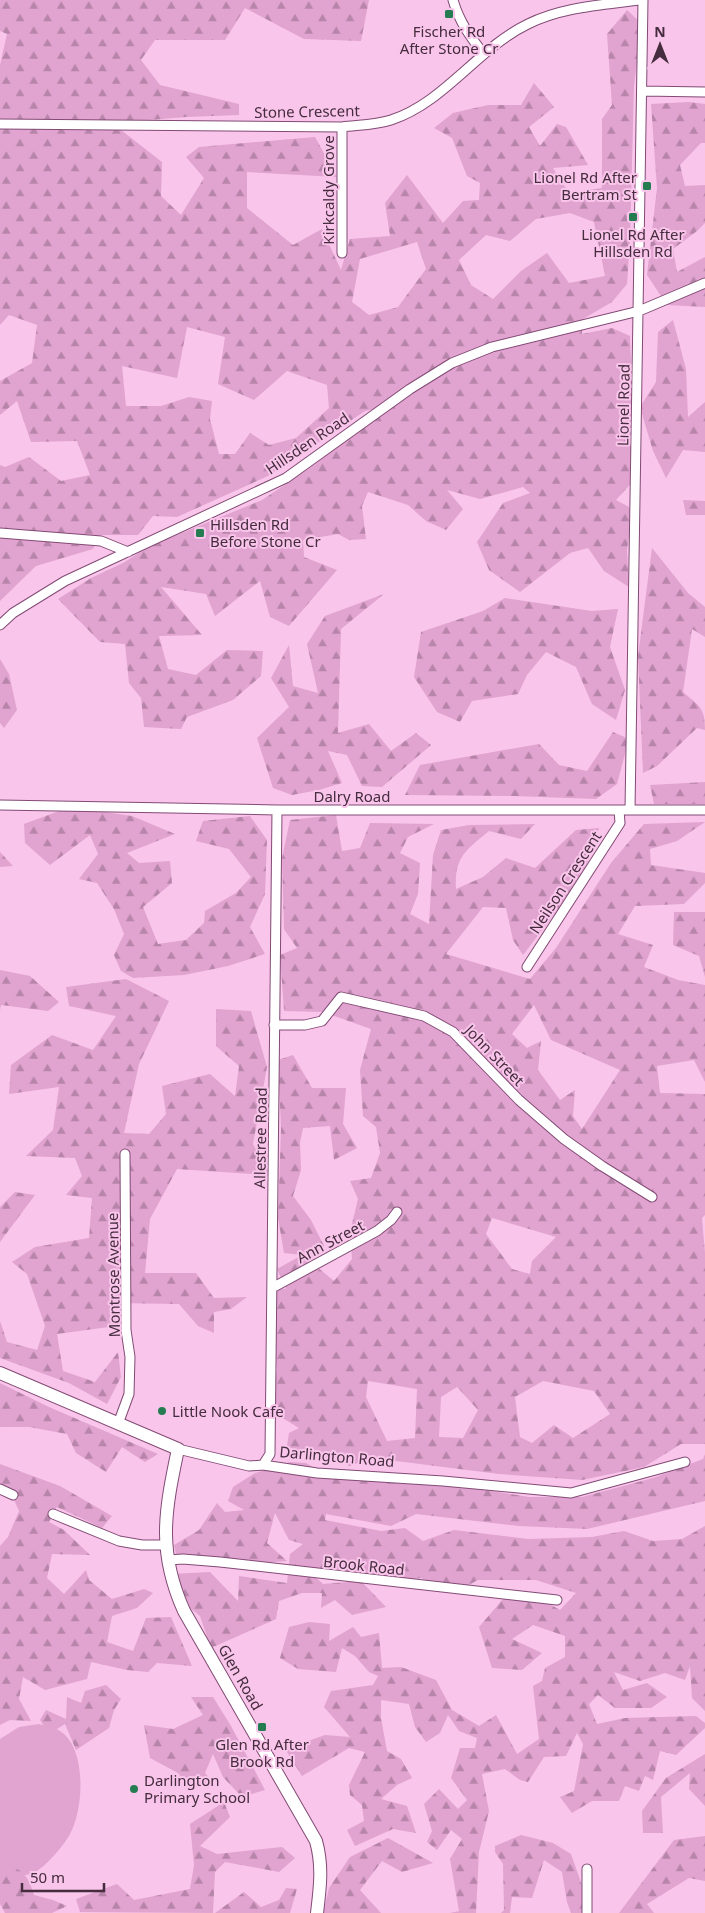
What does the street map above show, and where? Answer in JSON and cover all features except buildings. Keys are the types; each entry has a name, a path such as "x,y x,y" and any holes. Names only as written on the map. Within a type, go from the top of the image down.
{"street":[{"path":"453,0 457,15 467,33 484,54"},
{"name":"Stone Crescent","path":"0,124 342,127 391,120 425,104 502,39 528,24 559,12 639,0"},
{"name":"Lionel Road","path":"630,810 643,0"},
{"path":"642,91 705,92"},
{"name":"Kirkcaldy Grove","path":"342,127 342,253"},
{"name":"Hillsden Road","path":"0,625 13,614 65,581 286,478 410,389 452,364 492,347 639,311 705,282"},
{"path":"0,533 101,541 128,552"},
{"name":"Dalry Road","path":"0,805 277,810 705,810"},
{"name":"Allestree Road","path":"263,1465 270,1454 277,810"},
{"name":"Neilson Crescent","path":"527,967 620,823 619,810"},
{"name":"John Street","path":"274,1026 322,1022 341,997 424,1016 454,1032 519,1100 564,1139 602,1166 652,1197"},
{"name":"Montrose Avenue","path":"118,1424 129,1394 130,1385 130,1357 126,1330 125,1154"},
{"name":"Ann Street","path":"272,1288 377,1231 391,1220 397,1212"},
{"name":"Darlington Road","path":"0,1373 178,1449 249,1466 263,1465 317,1473 444,1481 571,1493 685,1462"},
{"name":"Glen Road","path":"178,1449 168,1494 165,1546 174,1589 184,1611 316,1842 320,1854 321,1875 317,1913"},
{"path":"0,1489 13,1495"},
{"path":"53,1514 119,1541 165,1546"},
{"name":"Brook Road","path":"168,1560 183,1559 220,1562 557,1600"},
{"path":"587,1869 587,1913"}],"green space":[{"path":"0,0 369,0 361,41 304,39 245,8 225,40 155,40 141,60 160,85 239,104 239,115 112,123 162,162 161,196 181,215 204,178 186,157 199,147 315,137 337,177 247,172 247,208 293,245 322,229 341,270 350,239 390,236 385,203 407,175 443,223 463,201 479,200 480,183 467,176 452,138 434,128 453,113 488,105 521,105 534,83 554,107 529,127 540,146 557,124 566,127 588,165 553,168 569,193 602,188 602,119 612,105 607,34 627,10 642,24 634,85 627,284 612,302 583,319 582,334 612,328 630,336 632,389 637,438 630,462 635,479 616,500 633,509 627,550 629,587 604,571 588,548 570,553 520,592 489,570 477,542 503,503 530,493 523,487 480,499 447,490 463,509 446,530 426,521 408,505 368,492 362,506 366,539 349,540 338,534 303,540 304,557 337,570 289,626 270,617 260,581 215,616 206,594 161,587 202,635 159,636 168,669 196,675 227,650 263,651 261,676 233,700 187,717 181,729 144,727 141,698 129,683 125,644 100,642 58,599 91,578 123,563 150,546 262,500 310,468 392,406 365,411 268,476 177,517 153,516 138,535 100,535 93,549 36,566 0,601 0,465 5,467 29,457 61,481 90,475 77,441 31,442 17,401 0,415 0,381 32,363 37,325 9,315 0,325 0,65 7,34 0,31","holes":["570,213 594,222 605,276 569,283 547,253 521,271 493,299 471,285 459,260 486,235 510,241 536,219","417,242 426,269 398,307 369,315 352,302 360,259","187,327 225,337 218,384 254,400 287,371 327,385 329,408 296,438 269,445 250,433 235,454 219,454 210,419 212,401 189,397 161,406 126,406 122,366 177,378"]},
{"path":"689,102 705,104 705,143 701,143 680,165 685,186 705,185 705,223 673,249 677,272 705,257 705,307 667,305 647,275 657,188 651,104"},
{"path":"673,320 686,369 688,417 705,402 705,452 683,450 666,478 653,451 640,407 656,382 658,332"},
{"path":"683,500 705,501 705,515 686,515"},
{"path":"652,548 688,593 705,607 705,637 692,629 683,692 700,708 704,716 705,730 697,728 657,766 643,773 638,656"},
{"path":"384,594 341,629 338,733 369,724 391,751 416,733 431,745 382,787 362,786 347,755 328,751 342,783 292,795 273,788 257,738 289,707 271,678 289,645 293,686 318,693 307,644 325,616"},
{"path":"505,598 592,611 618,609 610,647 625,690 616,720 592,704 576,667 546,652 527,675 518,694 472,701 460,722 437,712 414,677 421,632 483,611"},
{"path":"0,659 9,674 17,710 4,728 0,723"},
{"path":"613,732 629,739 617,784 596,799 405,795 420,765 539,744 559,765 587,771"},
{"path":"705,782 705,804 654,804 650,785"},
{"path":"70,807 132,816 175,834 127,853 139,863 170,861 172,883 143,907 158,944 186,940 204,923 205,911 236,893 251,877 229,849 196,841 203,821 250,816 267,840 265,894 250,927 265,954 228,966 184,975 133,978 121,971 114,955 124,934 114,909 97,883 79,879 98,854 90,835 50,865 25,843 24,824"},
{"path":"336,815 342,851 360,848 370,823 434,824 408,837 400,853 420,863 418,894 410,914 429,924 433,855 441,830 469,825 535,824 521,839 489,831 468,849 459,862 456,889 483,877 506,858 535,868 576,830 599,828 582,878 523,955 513,940 506,908 483,907 446,954 530,979 556,948 611,863 644,824 705,822 677,841 650,849 651,865 705,873 705,883 684,904 635,906 618,934 653,945 644,967 678,980 705,985 705,1082 694,1060 657,1066 660,1093 705,1094 705,1215 702,1218 705,1253 705,1444 681,1444 644,1467 582,1480 499,1474 372,1458 349,1466 338,1456 315,1459 287,1446 289,1433 299,1428 271,1411 277,1370 274,1329 274,1287 286,1289 277,1269 302,1255 284,1253 278,1218 281,1128 278,1060 293,1055 312,1088 346,1088 343,1124 357,1148 334,1160 330,1126 303,1128 300,1143 301,1170 293,1196 311,1220 324,1246 310,1261 334,1281 352,1259 350,1232 358,1199 350,1181 371,1178 380,1153 376,1127 363,1116 360,1070 371,1029 323,1012 284,1011 280,955 297,948 284,929 282,858 290,820","holes":["534,1005 551,1040 620,1070 582,1129 573,1116 575,1090 560,1100 538,1070 541,1041 527,1048 512,1034","492,1218 556,1237 532,1261 530,1274 512,1269 486,1234","368,1381 417,1389 415,1438 387,1441 366,1397","543,1381 594,1391 610,1414 573,1438 554,1425 532,1443 520,1437 515,1397","457,1387 478,1410 463,1438 439,1437 441,1397"]},
{"path":"0,852 13,866 0,867"},
{"path":"674,912 705,912 705,977 699,956 673,945"},
{"path":"0,970 30,976 59,1002 48,1011 1,1005 0,1010"},
{"path":"126,979 169,1001 139,1064 124,1133 149,1134 166,1114 162,1086 210,1074 235,1096 239,1066 216,1046 216,1009 251,1011 267,1067 253,1144 269,1175 177,1169 150,1219 145,1273 196,1273 214,1298 247,1297 231,1309 214,1312 214,1333 198,1326 179,1304 114,1303 116,1326 57,1334 63,1371 95,1382 118,1352 121,1377 107,1404 69,1383 0,1358 0,1321 7,1342 37,1350 45,1326 27,1274 12,1262 35,1247 89,1238 92,1198 66,1195 82,1176 75,1158 26,1156 53,1130 59,1087 9,1094 11,1065 52,1035 93,1050 116,1016 69,1006 66,987"},
{"path":"15,1192 35,1195 0,1242 0,1207"},
{"path":"0,1383 49,1407 158,1454 145,1462 122,1447 106,1472 76,1453 67,1434 29,1427 0,1427"},
{"path":"705,1454 705,1501 587,1529 519,1526 416,1514 391,1526 326,1514 325,1520 381,1531 405,1528 423,1541 454,1530 528,1539 592,1537 624,1531 653,1541 682,1539 705,1526 705,1711 692,1698 690,1666 685,1680 665,1673 640,1681 614,1672 623,1690 647,1683 667,1697 651,1708 615,1708 598,1695 589,1704 597,1724 625,1718 696,1716 705,1723 705,1728 676,1755 660,1751 653,1780 645,1776 639,1791 625,1786 619,1801 592,1801 572,1813 560,1797 574,1791 583,1744 577,1733 566,1756 544,1757 528,1782 520,1780 505,1769 482,1774 489,1811 479,1852 476,1913 450,1913 459,1911 450,1859 462,1839 451,1830 437,1850 427,1842 432,1831 424,1804 439,1789 458,1809 467,1800 451,1778 460,1748 475,1748 477,1738 459,1731 448,1715 440,1733 426,1742 415,1727 409,1704 381,1700 381,1718 387,1751 401,1759 412,1778 397,1785 381,1799 407,1806 416,1833 393,1829 355,1846 347,1830 364,1821 362,1805 350,1795 349,1785 365,1752 349,1748 302,1776 285,1749 325,1735 350,1737 324,1707 331,1691 373,1685 378,1676 369,1672 355,1656 342,1648 336,1672 298,1669 280,1658 289,1627 309,1622 330,1624 329,1641 353,1627 361,1637 379,1633 382,1668 401,1667 436,1680 452,1710 479,1726 496,1715 517,1754 539,1739 533,1686 542,1681 545,1668 565,1657 565,1636 533,1625 512,1639 542,1653 522,1670 492,1668 479,1627 509,1592 530,1593 560,1610 576,1593 536,1580 478,1580 454,1593 421,1578 387,1583 338,1569 310,1572 323,1584 361,1581 386,1607 352,1615 335,1600 321,1608 322,1593 302,1593 279,1601 276,1619 211,1648 200,1616 169,1591 171,1574 210,1572 238,1601 239,1576 287,1583 290,1554 303,1544 289,1540 275,1513 267,1543 287,1561 240,1565 226,1558 207,1559 176,1554 174,1545 199,1530 217,1503 225,1512 244,1510 228,1501 233,1487 255,1473 290,1462 306,1463 329,1476 437,1482 529,1497 582,1497 653,1478 703,1459"},
{"path":"0,1464 60,1486 112,1516 102,1528 57,1507 49,1522 64,1530 90,1555 52,1554 47,1578 64,1594 86,1570 89,1580 112,1599 144,1589 153,1593 137,1608 112,1616 107,1642 133,1651 146,1618 171,1617 192,1666 157,1663 148,1672 127,1670 91,1662 87,1679 45,1690 23,1677 19,1699 31,1721 10,1720 0,1725 0,1546 8,1537 19,1511 11,1493 0,1488"},
{"path":"106,1685 121,1699 114,1710 109,1728 76,1750 65,1724 49,1734 40,1720 46,1710 66,1719 67,1697 81,1703 85,1691"},
{"path":"191,1697 213,1697 231,1726 265,1790 242,1797 223,1777 213,1754 205,1773 215,1784 187,1784 178,1773 150,1758 144,1725 173,1729 203,1715"},
{"path":"39,1724 60,1731 69,1739 75,1751 79,1764 80,1795 75,1823 60,1849 37,1871 14,1876 0,1874 0,1739 19,1727"},
{"path":"705,1754 705,1806 689,1789 690,1773 661,1797 663,1833 643,1833 642,1811 666,1778"},
{"path":"224,1802 230,1817 200,1846 217,1854 282,1847 295,1858 279,1872 225,1862 215,1872 213,1913 80,1912 76,1899 117,1884 134,1900 190,1889 194,1865 190,1824"},
{"path":"521,1835 553,1843 571,1854 591,1911 588,1913 571,1913 567,1902 562,1872 544,1860 532,1898 512,1897 510,1913 501,1913 504,1910 503,1864 495,1852 495,1846"},
{"path":"705,1836 705,1881 689,1878 647,1904 654,1913 619,1913 674,1840"},
{"path":"388,1838 433,1863 402,1872 382,1861 360,1890 381,1913 323,1913 329,1888 350,1857"},
{"path":"6,1863 25,1875 34,1895 67,1906 52,1913 5,1913 0,1904 0,1868"},
{"path":"286,1888 297,1889 290,1913 215,1913 244,1892 261,1907 279,1900"}],"place":[{"name":"Fischer Rd After Stone Cr","path":"449,14"},
{"name":"Lionel Rd After Bertram St","path":"647,186"},
{"name":"Lionel Rd After Hillsden Rd","path":"633,217"},
{"name":"Hillsden Rd Before Stone Cr","path":"200,533"},
{"name":"Little Nook Cafe","path":"162,1411"},
{"name":"Glen Rd After Brook Rd","path":"262,1727"},
{"name":"Darlington Primary School","path":"134,1789"}]}
